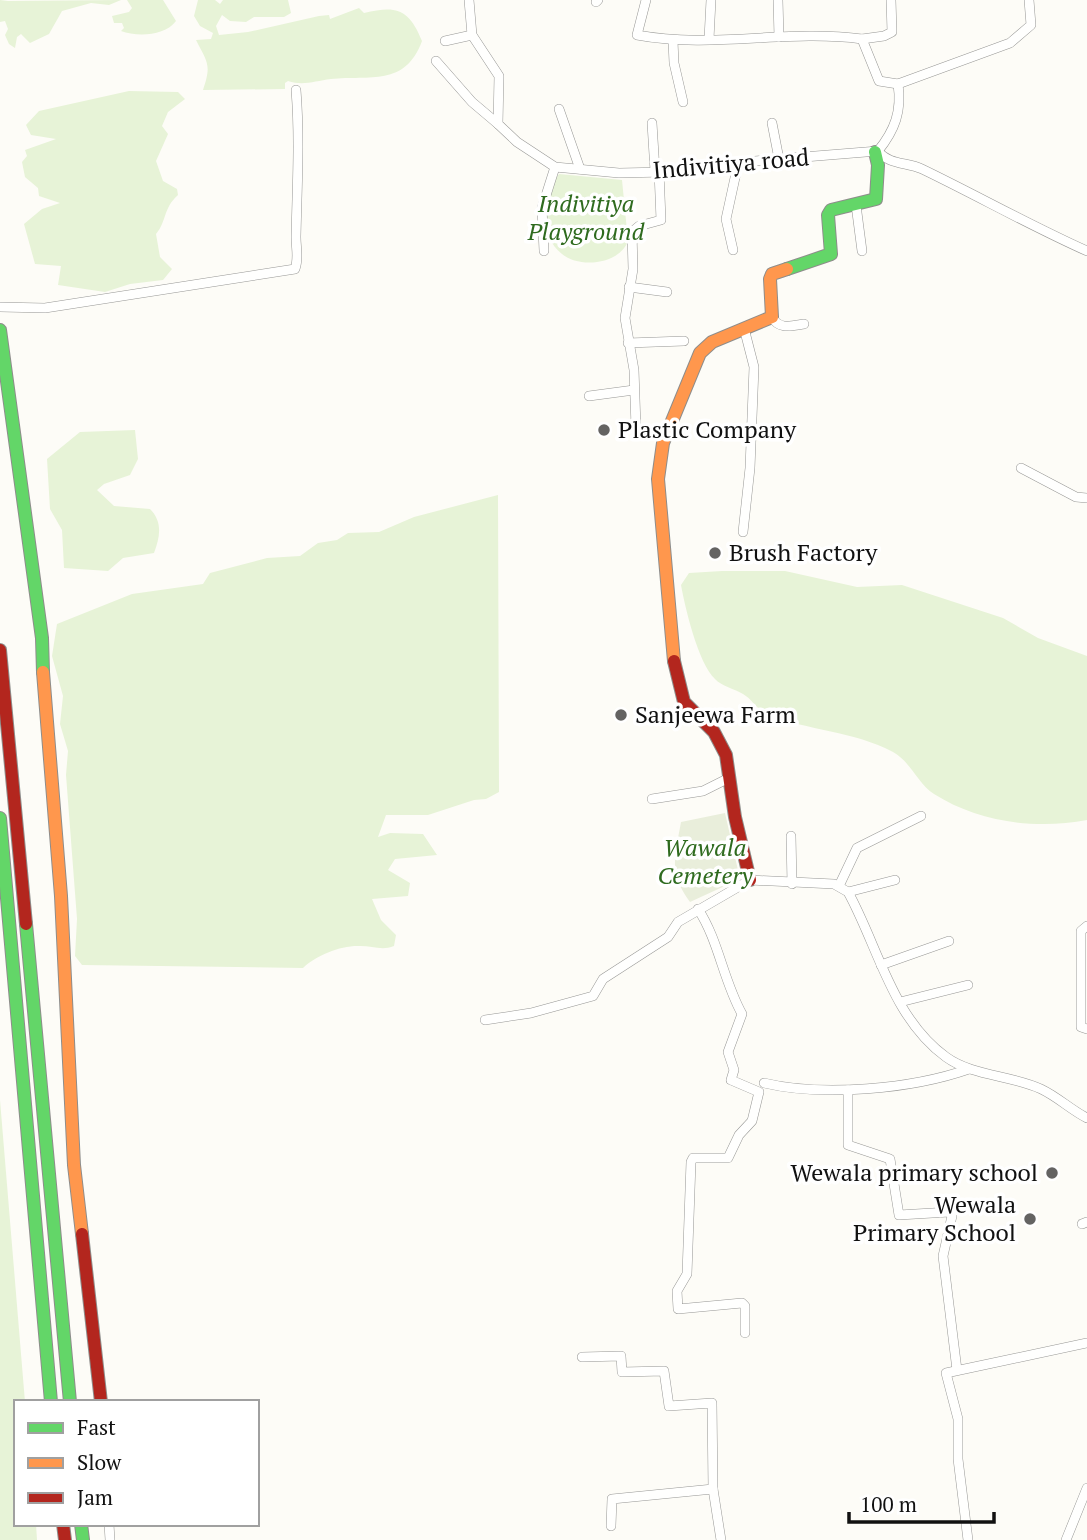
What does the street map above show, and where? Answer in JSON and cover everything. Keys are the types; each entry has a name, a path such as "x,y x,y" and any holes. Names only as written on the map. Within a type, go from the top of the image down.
{"main road":[{"path":"750,880 726,755 714,732 684,702 674,657 658,479 663,443 693,365 712,342 772,317 769,279 772,274 831,254 828,215 835,208 876,199 877,151"},
{"path":"0,330 42,638 45,723 61,896 74,1165 101,1400"},
{"path":"0,650 70,1400"},
{"path":"0,818 51,1400"}],"street":[{"path":"469,0 472,35 491,59 499,76 498,124"},
{"path":"646,0 637,35 674,41 833,36 862,40 884,36 892,32 891,0"},
{"path":"709,39 711,0"},
{"path":"778,0 779,37"},
{"path":"862,40 878,81 898,84 1010,43 1031,25 1029,0"},
{"path":"445,41 472,35"},
{"path":"674,41 674,63 683,102"},
{"name":"Indivitiya road","path":"436,61 472,102 517,142 555,167 619,173 657,172 877,151 890,160 918,167 1031,226 1087,251"},
{"path":"877,151 894,132 898,84"},
{"path":"0,307 46,307 295,269 298,260 296,241 300,163 296,90"},
{"path":"559,109 580,169"},
{"path":"636,427 625,318 633,269 632,232 639,226 661,220 652,123"},
{"path":"772,123 779,159"},
{"path":"733,250 726,219 738,164"},
{"path":"544,251 542,208 555,167"},
{"path":"856,205 862,251"},
{"path":"629,287 667,292"},
{"path":"772,317 775,323 783,327 804,324"},
{"path":"743,532 749,479 754,367 744,328"},
{"path":"628,343 684,341"},
{"path":"589,396 634,390"},
{"path":"1021,468 1076,497 1087,498"},
{"path":"652,800 703,791 729,778"},
{"path":"839,886 857,848 920,816"},
{"path":"791,836 792,884"},
{"path":"485,1020 531,1013 593,996 603,979 668,937 678,922 750,880 839,886 848,892 900,1002 929,1043 947,1058 969,1069 1007,1076 1043,1090 1087,1118"},
{"path":"848,892 895,880"},
{"path":"698,909 711,929 723,970 742,1014 728,1052 734,1070 731,1080 759,1092 752,1121 739,1135 727,1157 693,1157 691,1161 687,1274 677,1291 678,1309 742,1303 745,1306 745,1333"},
{"path":"1087,926 1081,931 1080,1027 1087,1028"},
{"path":"881,965 950,940"},
{"path":"900,1002 968,985"},
{"path":"764,1083 796,1090 848,1090 940,1079 969,1069"},
{"path":"848,1090 848,1145 890,1159 899,1214 949,1212 952,1216 943,1256 957,1370"},
{"path":"968,1540 958,1459 958,1419 946,1373 1087,1343"},
{"path":"582,1357 621,1356 622,1373 664,1371 669,1406 712,1403 713,1489 721,1540"},
{"path":"1066,1540 1087,1488"},
{"path":"611,1526 612,1499 713,1489"}],"green space":[{"path":"0,0 121,0 109,5 91,3 62,11 49,34 30,43 21,34 17,37 15,48 9,44 5,35 8,29 5,21 0,22"},
{"path":"127,0 163,0 176,21 165,30 150,34 121,31 124,28 122,23 114,23 112,16 129,12 132,8"},
{"path":"198,0 215,0 220,4 223,0 288,0 291,13 284,17 254,17 246,22 230,21 222,15 216,26 219,35 248,32 319,16 329,15 330,19 359,8 364,13 385,10 400,12 412,22 422,41 415,56 406,66 385,76 304,83 288,81 285,83 285,89 203,90 207,64 196,40 211,39 213,33 200,26 194,16"},
{"path":"129,91 178,92 185,99 168,112 162,126 168,134 156,161 163,181 177,189 178,195 156,234 160,257 172,269 163,280 130,284 105,292 58,285 61,266 35,264 24,224 42,209 60,203 39,196 38,188 25,177 22,162 27,156 25,150 56,139 31,135 26,125 39,111"},
{"name":"Indivitiya Playground","path":"559,174 622,180 628,241 617,255 599,262 579,262 562,254 554,246 549,237 545,215 549,193"},
{"path":"135,430 138,459 130,475 104,484 97,490 114,506 150,509 159,524 154,553 123,558 108,571 64,568 62,530 50,509 47,459 80,432"},
{"path":"498,495 499,792 486,799 474,800 428,815 386,815 378,837 390,833 423,834 437,855 395,859 388,870 410,883 408,896 372,899 381,920 396,935 394,946 345,947 322,955 303,968 82,965 75,956 77,919 66,775 68,751 60,724 63,696 52,656 57,624 132,594 203,584 210,573 267,558 300,556 318,543 337,540 348,533 379,532 414,517"},
{"path":"785,571 857,587 902,585 1003,618 1038,638 1087,656 1087,820 1028,824 969,811 928,790 905,761 893,752 847,735 767,714 743,694 724,686 703,661 681,585 689,573"},
{"name":"Wawala Cemetery","path":"725,813 740,879 690,902 678,882 675,864 681,822"},
{"path":"0,1100 25,1400 14,1400 14,1526 36,1526 37,1540 0,1540"}],"traffic: fast":[{"path":"787,269 831,254 828,215 831,210 876,199 878,165 875,152"},
{"path":"0,330 42,638 43,672"},
{"path":"0,818 51,1400"},
{"path":"26,924 70,1400"},
{"path":"81,1526 83,1540"}],"traffic: slow":[{"path":"674,661 658,479 663,443 700,353 712,342 772,317 770,279 772,274 787,269"},
{"path":"43,672 61,896 74,1165 82,1234"}],"traffic: jam":[{"path":"0,650 26,924"},
{"path":"674,661 684,702 714,732 726,755 735,817 750,880"},
{"path":"82,1234 101,1400"},
{"path":"63,1526 65,1540"}],"place":[{"name":"Plastic Company","path":"604,430"},
{"name":"Brush Factory","path":"715,553"},
{"name":"Sanjeewa Farm","path":"621,715"},
{"name":"Wewala primary school","path":"1052,1173"},
{"name":"Wewala Primary School","path":"1030,1219"}]}
